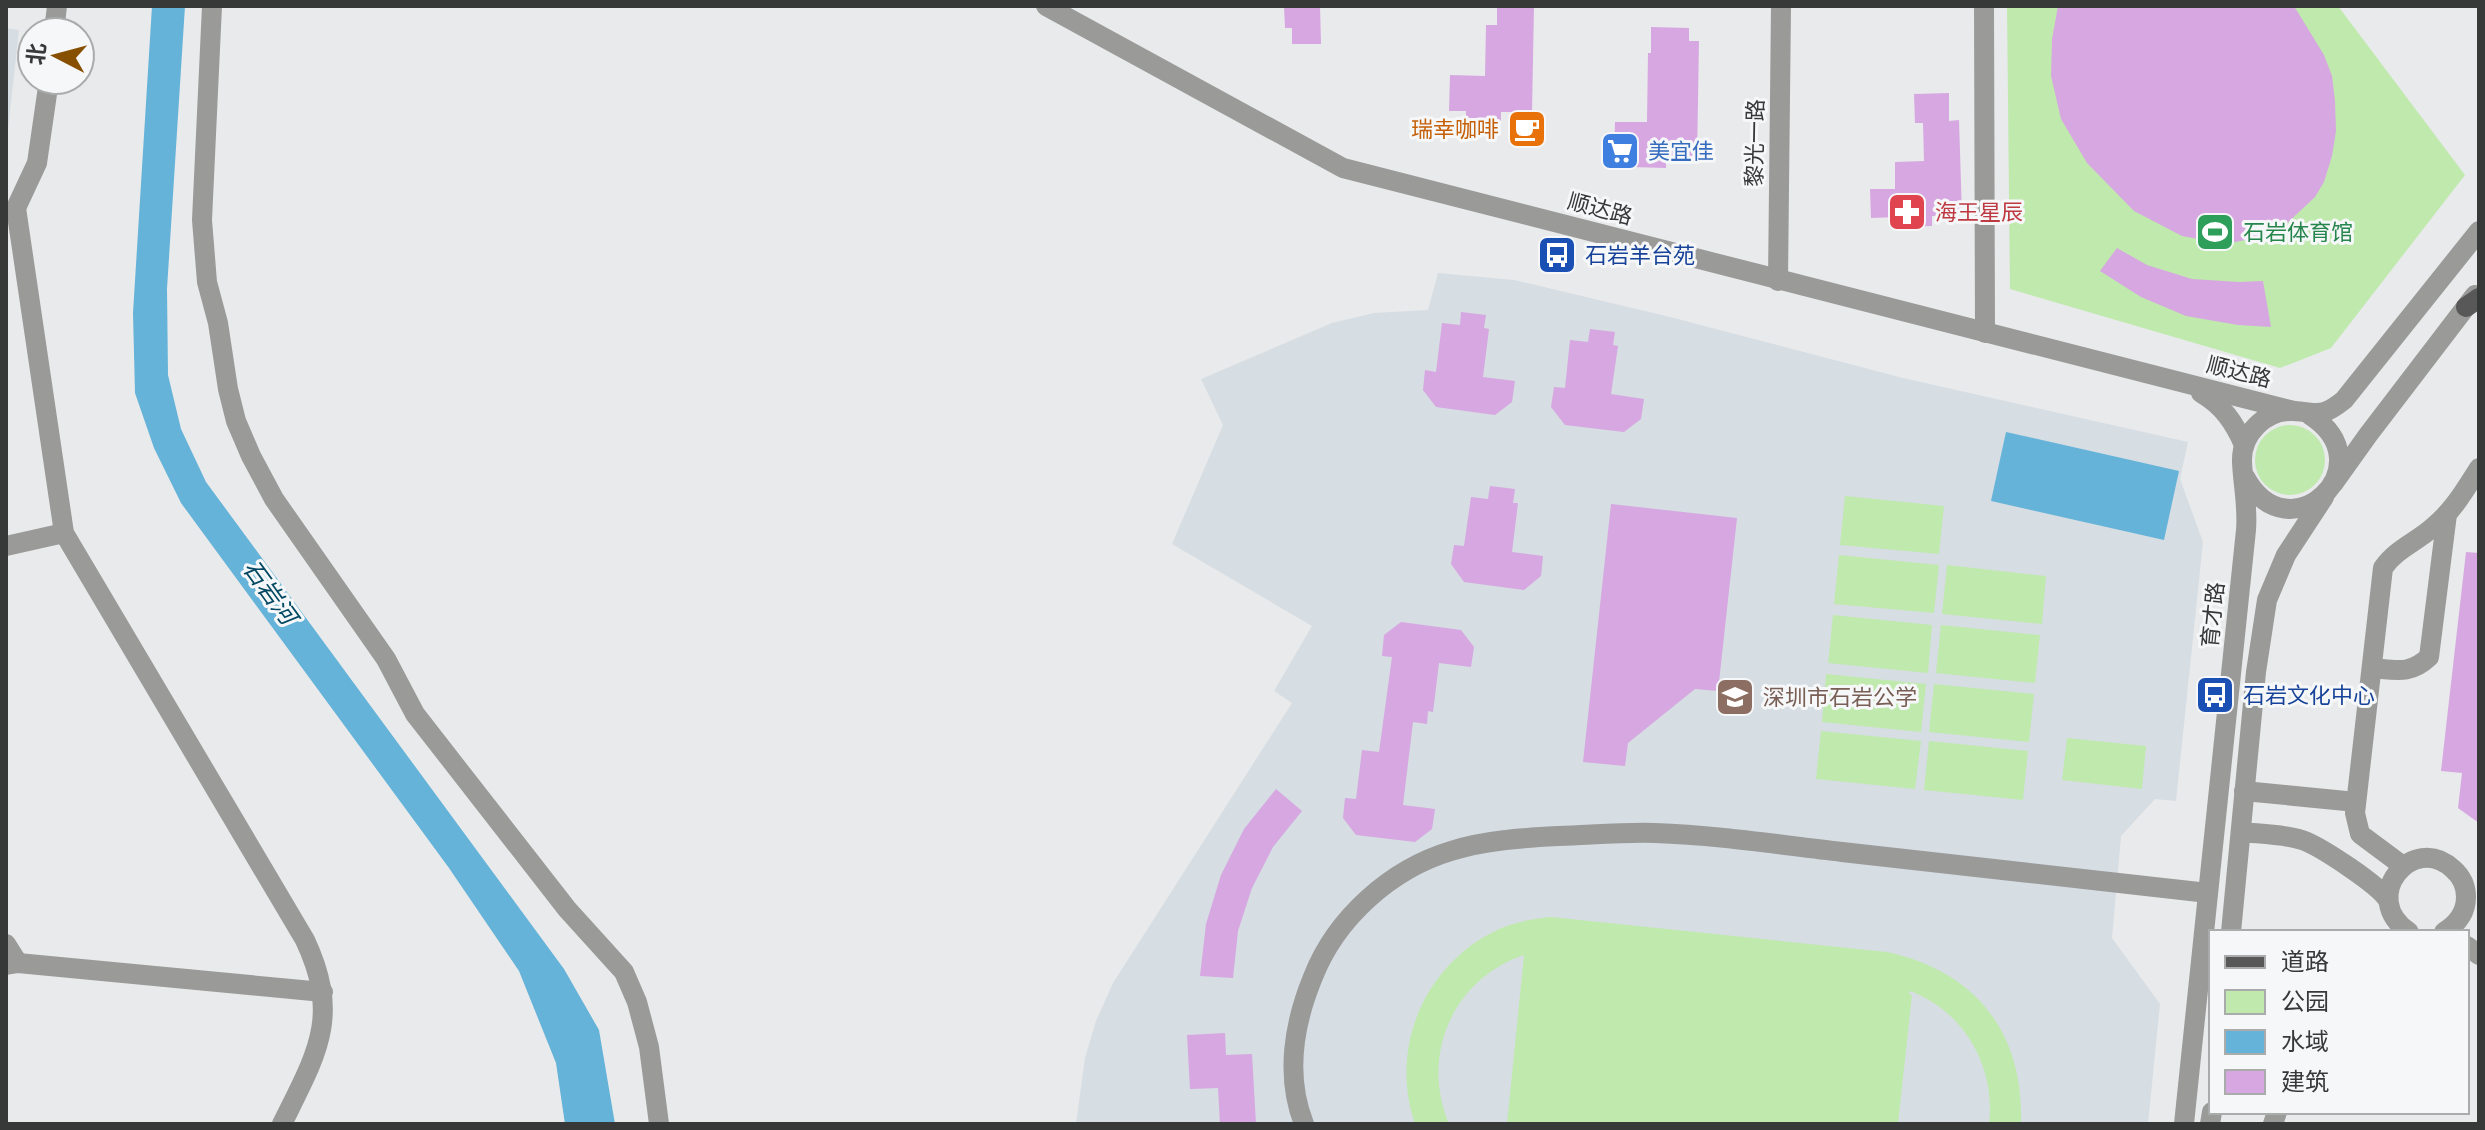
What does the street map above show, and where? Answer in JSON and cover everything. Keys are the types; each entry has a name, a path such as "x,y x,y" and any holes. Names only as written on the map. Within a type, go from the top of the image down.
{"street":[{"path":"212,6 203,254 236,421 274,499 378,647 415,714 531,866 624,972 637,1002 649,1047 659,1124"},
{"name":"顺达路","path":"1046,6 1343,168 2302,413"},
{"name":"黎光一路","path":"1778,281 1781,6"},
{"path":"1984,6 1985,333"},
{"path":"47,96 37,163 11,209 64,533 317,965 324,1016 320,1040 282,1124"},
{"path":"2244,445 2251,431 2278,412 2302,413 2334,408 2344,400 2479,231"},
{"path":"2231,930 2256,672 2267,600 2286,555 2328,490 2479,289"},
{"name":"顺达路","path":"2172,380 2193,388 2224,409 2244,445"},
{"path":"2245,477 2252,491 2279,508 2295,509 2310,505 2328,490 2339,461 2334,437 2324,423 2302,413"},
{"name":"育才路","path":"2184,1124 2246,530 2244,445"},
{"path":"2403,866 2360,834 2355,813 2383,568 2398,551 2430,530 2472,489 2479,468"},
{"path":"2372,668 2404,671 2418,667 2429,657 2447,514"},
{"path":"6,546 64,533"},
{"path":"2244,791 2356,802"},
{"path":"2241,832 2309,842 2378,888 2403,930"},
{"path":"1304,1124 1294,1088 1293,1050 1299,1020 1320,958 1353,913 1378,891 1430,859 1453,850 1523,838 1660,833 2208,893"},
{"path":"2388,900 2395,875 2403,866 2427,858 2451,866 2465,887 2466,900 2456,923 2448,930"},
{"path":"6,944 12,964 323,992"}],"shaded area":[{"path":"6,28 16,30 16,57 6,147"},
{"name":"深圳市石岩公学","path":"1438,273 1514,280 1903,378 2188,442 2180,479 2203,542 2176,801 2155,799 2121,836 2112,938 2160,1004 2148,1124 1076,1124 1085,1058 1096,1021 1113,983 1292,703 1274,691 1312,626 1172,544 1223,425 1201,379 1332,323 1374,313 1428,310"}],"green space":[{"name":"石岩体育馆","path":"2007,6 2338,6 2465,175 2331,348 2280,368 2010,289"},
{"path":"2290,425 2309,431 2319,441 2325,460 2319,479 2309,489 2290,495 2271,489 2261,479 2255,460 2261,441 2271,431"},
{"path":"1845,496 1944,506 1939,554 1840,545"},
{"path":"1839,555 1939,565 1934,613 1834,604"},
{"path":"1947,565 2046,576 2042,624 1942,614"},
{"path":"1833,615 1932,625 1928,673 1828,663"},
{"path":"1941,625 2040,635 2035,683 1936,673"},
{"path":"1826,674 1926,684 1921,732 1822,722"},
{"path":"1934,684 2034,694 2029,742 1929,732"},
{"path":"1821,731 1921,741 1915,789 1816,779"},
{"path":"2067,738 2146,746 2142,789 2062,780"},
{"path":"1929,741 2028,751 2023,800 1924,790"},
{"path":"1551,917 1887,952 1918,961 1946,974 1969,991 1988,1011 2014,1061 2020,1091 2021,1124 1989,1124 1987,1082 1972,1044 1946,1012 1910,991 1898,1124 1507,1124 1524,955 1499,966 1478,982 1461,1001 1449,1023 1441,1047 1438,1072 1441,1098 1449,1124 1415,1124 1408,1095 1410,1038 1432,987 1450,964 1471,945 1510,925"}],"water":[{"name":"石岩河","path":"152,6 185,6 167,289 168,375 181,429 206,482 564,969 599,1030 615,1124 565,1124 556,1063 519,971 449,868 181,503 154,448 135,393 133,313"},
{"path":"2006,432 2179,471 2164,540 1991,501"}],"building":[{"path":"1284,6 1320,6 1321,44 1292,44 1292,28 1285,28"},
{"path":"1497,6 1534,6 1532,112 1501,112 1501,121 1466,120 1466,111 1449,111 1450,75 1485,76 1486,25 1497,25"},
{"path":"2058,6 2294,6 2324,55 2332,76 2335,101 2336,131 2332,156 2324,182 2315,197 2282,228 2236,242 2182,236 2134,211 2087,163 2061,119 2051,76 2052,39"},
{"path":"1651,27 1689,28 1689,41 1699,41 1697,159 1666,158 1666,168 1631,167 1631,158 1614,157 1615,122 1647,122"},
{"path":"1949,93 1949,121 1959,120 1962,215 1932,216 1932,226 1897,227 1897,217 1871,218 1870,189 1895,189 1895,162 1924,161 1923,123 1915,123 1914,94"},
{"path":"2117,248 2147,265 2192,279 2263,281 2271,327 2186,316 2141,297 2100,271"},
{"path":"1461,312 1486,315 1484,328 1489,329 1483,377 1515,381 1512,402 1495,415 1436,407 1423,390 1425,370 1436,372 1442,323 1460,325"},
{"path":"1590,329 1615,332 1613,345 1618,346 1611,394 1644,399 1641,419 1624,432 1565,425 1551,407 1554,387 1565,388 1570,340 1588,342"},
{"path":"1490,486 1515,489 1513,503 1518,503 1512,552 1543,556 1541,576 1524,590 1464,582 1451,564 1454,545 1464,546 1471,497 1488,499"},
{"path":"1611,504 1737,518 1718,691 1695,689 1628,743 1625,766 1583,762"},
{"path":"2466,552 2479,553 2479,823 2458,808 2462,773 2441,771"},
{"path":"1401,622 1461,630 1474,647 1471,667 1439,663 1433,712 1428,711 1427,724 1413,722 1403,805 1435,809 1432,829 1415,842 1356,835 1343,818 1345,798 1356,799 1362,750 1379,752 1392,657 1382,656 1384,635"},
{"path":"1276,789 1302,811 1273,847 1252,888 1238,931 1233,978 1200,976 1206,924 1221,875 1244,829"},
{"path":"1225,1033 1226,1055 1252,1054 1256,1124 1220,1124 1218,1088 1190,1089 1187,1035"}],"place":[{"name":"瑞幸咖啡","path":"1527,129"},
{"name":"美宜佳","path":"1620,151"},
{"name":"海王星辰","path":"1907,212"},
{"name":"石岩体育馆","path":"2215,232"},
{"name":"石岩羊台苑","path":"1557,255"},
{"name":"石岩文化中心","path":"2215,695"},
{"name":"深圳市石岩公学","path":"1735,697"}]}
